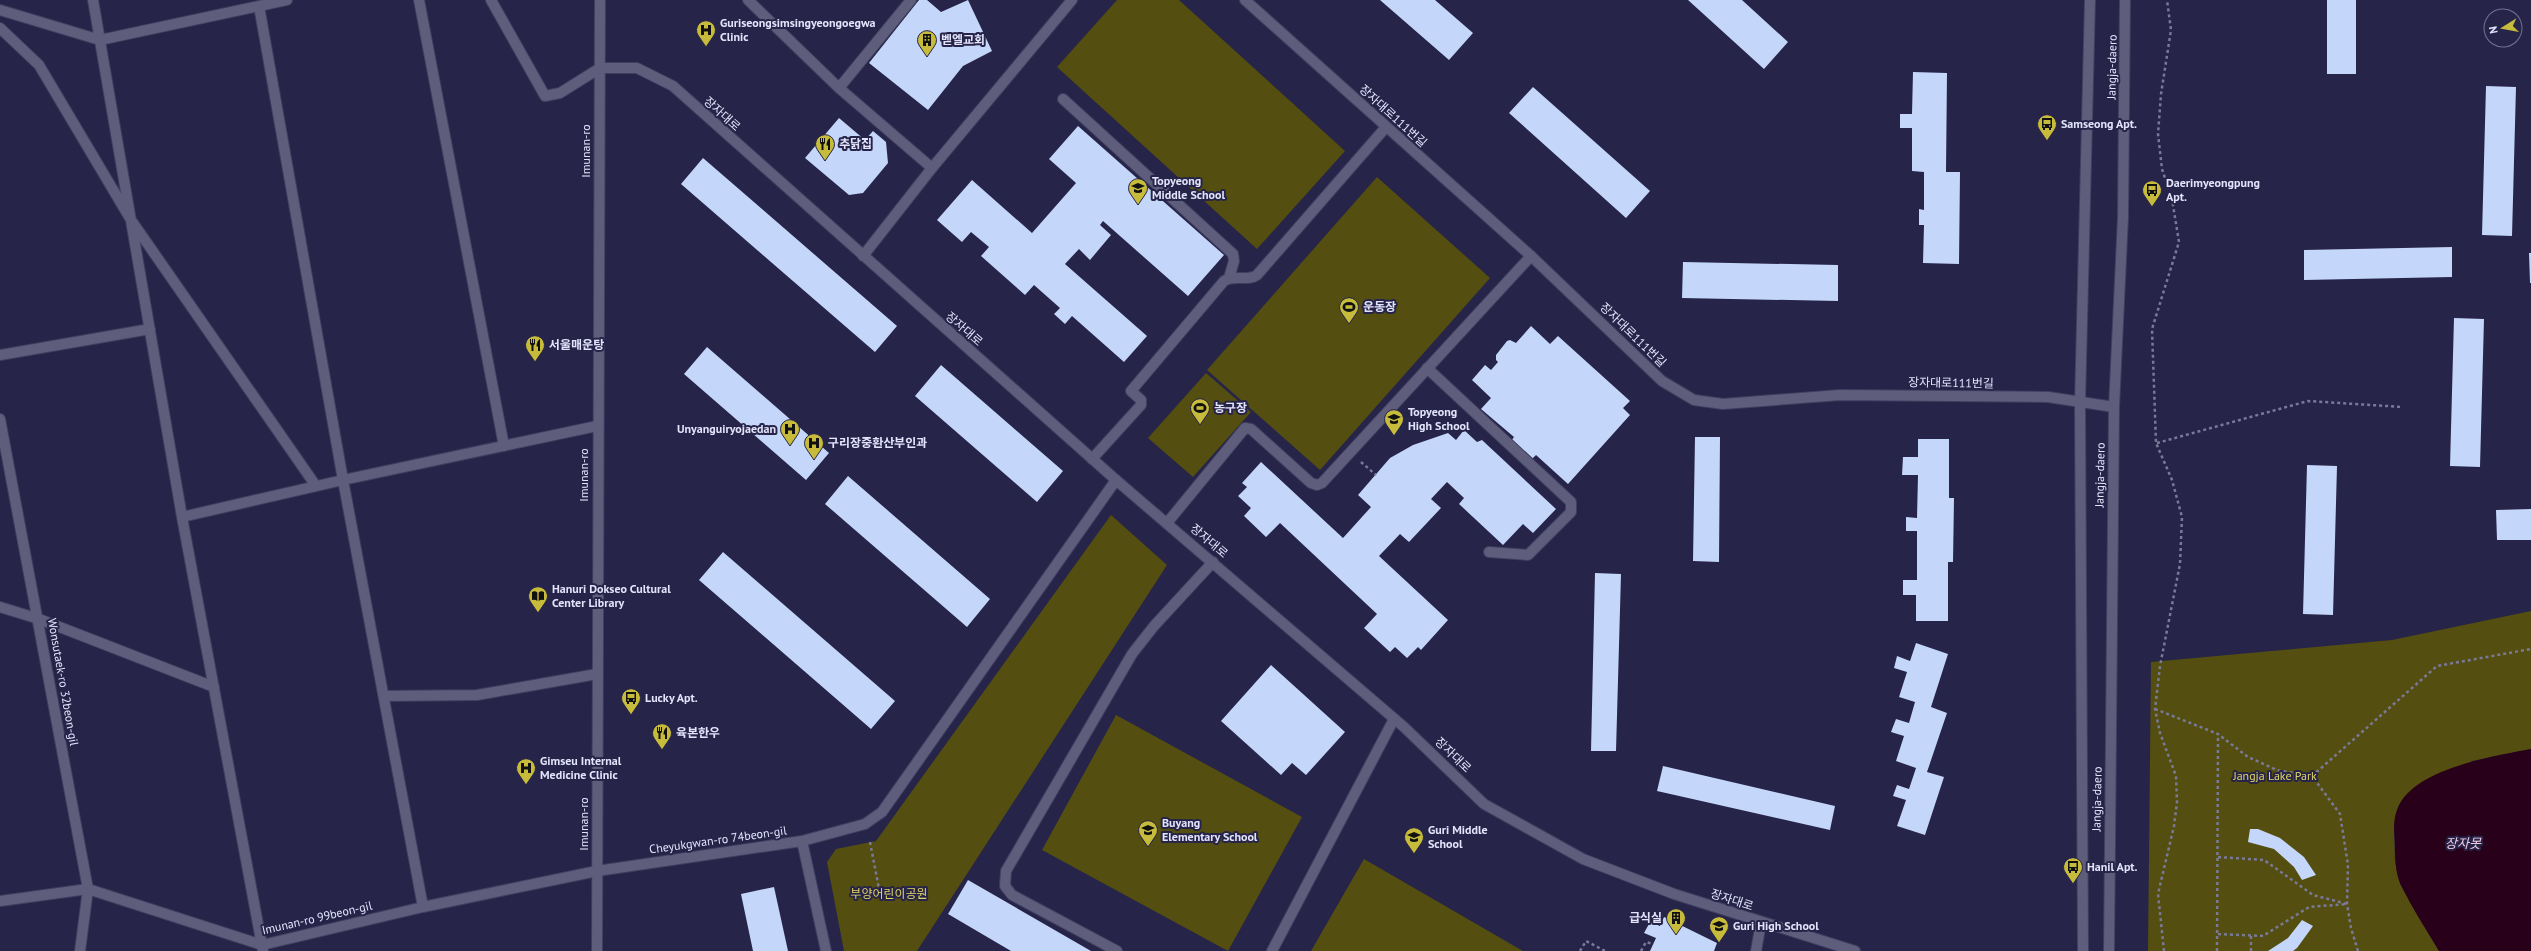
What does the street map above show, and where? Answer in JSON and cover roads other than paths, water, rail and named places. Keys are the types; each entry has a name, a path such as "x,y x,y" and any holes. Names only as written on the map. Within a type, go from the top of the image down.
{"street":[{"path":"93,0 182,517 262,948"},
{"path":"0,10 100,40 286,0"},
{"path":"419,0 504,446"},
{"path":"491,0 545,96 560,93 600,68"},
{"name":"Imunan-ro","path":"597,951 600,0"},
{"path":"748,0 839,88 932,168"},
{"path":"839,88 911,0"},
{"path":"863,256 932,168 1072,0"},
{"name":"장자대로111번길","path":"1245,0 1531,256 1662,381 1694,400 1723,404 1867,395 2048,397 2114,407"},
{"name":"Jangja-daero","path":"2083,951 2080,403 2090,0"},
{"name":"Jangja-daero","path":"2109,951 2114,407 2123,217 2125,0"},
{"path":"259,6 343,480 423,907"},
{"path":"0,28 39,65 131,220 316,486"},
{"name":"장자대로","path":"600,68 637,68 673,86 1092,459 1394,719 1484,804 1583,859 1674,894 1761,923 1855,951"},
{"path":"1063,99 1234,254 1234,261 1229,278 1131,391 1141,400 1141,405 1092,459"},
{"path":"1229,278 1254,277 1257,275 1386,127"},
{"path":"1167,523 1245,428 1252,429 1311,483 1317,485 1322,483 1531,256"},
{"path":"0,355 150,329"},
{"path":"1427,368 1571,502 1571,512 1532,553 1519,556 1489,552"},
{"name":"Wonsutaek-ro 32beon-gil","path":"0,419 88,889 80,951"},
{"path":"182,517 343,480 598,426"},
{"path":"802,841 864,824 882,812 1116,480"},
{"path":"1117,951 1012,895 1005,886 1006,872 1132,654 1154,626 1213,562"},
{"path":"0,607 38,619 214,687"},
{"path":"384,696 477,695 597,674"},
{"path":"1272,951 1394,719"},
{"name":"Cheyukgwan-ro 74beon-gil","path":"597,871 802,841 826,951"},
{"name":"Imunan-ro 99beon-gil","path":"0,901 88,889 262,948 423,907 597,871"},
{"path":"1756,951 1761,923"}],"water":[{"name":"장자못","path":"2531,749 2531,951 2439,951 2410,902 2399,880 2396,864 2394,830 2397,810 2405,796 2419,784 2436,775 2455,767 2476,761"}],"place":[{"name":"Guriseongsimsingyeongoegwa Clinic","path":"706,47"},
{"name":"벧엘교회","path":"927,57"},
{"name":"Samseong Apt.","path":"2047,141"},
{"name":"추닭집","path":"825,161"},
{"name":"Topyeong Middle School","path":"1138,205"},
{"name":"Daerimyeongpung Apt.","path":"2152,207"},
{"name":"운동장","path":"1349,324"},
{"name":"서울매운탕","path":"535,362"},
{"name":"농구장","path":"1200,425"},
{"name":"Topyeong High School","path":"1394,436"},
{"name":"Unyanguiryojaedan","path":"790,446"},
{"name":"구리장중환산부인과","path":"814,460"},
{"name":"Hanuri Dokseo Cultural Center Library","path":"538,613"},
{"name":"Lucky Apt.","path":"631,715"},
{"name":"육본한우","path":"662,750"},
{"name":"Gimseu Internal Medicine Clinic","path":"526,785"},
{"name":"Buyang Elementary School","path":"1148,847"},
{"name":"Guri Middle School","path":"1414,854"},
{"name":"Hanil Apt.","path":"2073,884"},
{"name":"급식실","path":"1676,935"},
{"name":"Guri High School","path":"1719,943"}],"park label":[{"name":"Jangja Lake Park","path":"2275,776"},
{"name":"부양어린이공원","path":"889,894"}]}
